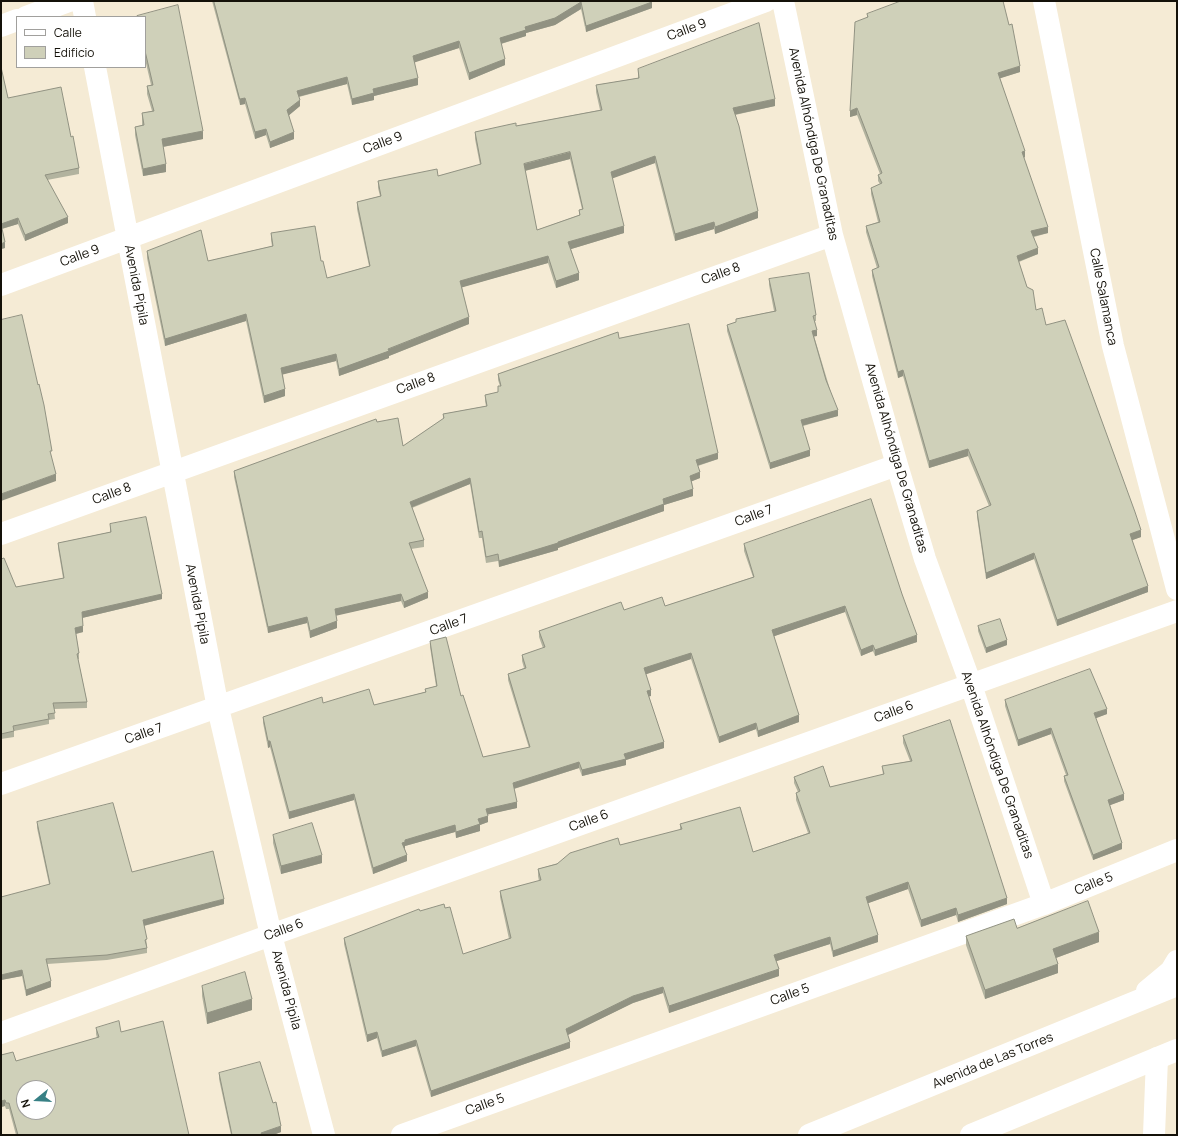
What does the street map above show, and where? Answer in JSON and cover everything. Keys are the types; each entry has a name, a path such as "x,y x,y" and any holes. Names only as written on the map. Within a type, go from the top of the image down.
{"street":[{"path":"29,16 69,1"},
{"path":"82,1 85,16"},
{"name":"Calle 9","path":"1,285 766,1"},
{"name":"Avenida Alhóndiga De Granaditas","path":"783,1 832,235 897,465 925,559 971,685 1044,904"},
{"name":"Calle Salamanca","path":"1044,1 1113,346 1177,589"},
{"path":"1,26 16,20"},
{"name":"Avenida Pípila","path":"95,68 218,708 271,935 324,1135"},
{"name":"Calle 8","path":"1,534 832,235"},
{"name":"Calle 7","path":"1,784 897,465"},
{"name":"Calle 6","path":"1,1033 1177,611"},
{"name":"Calle 5","path":"402,1135 1044,904 1177,850"},
{"path":"1125,1006 1153,987 1170,971 1177,961"},
{"name":"Avenida de Las Torres","path":"809,1135 1177,985"},
{"path":"971,1135 1177,1050"},
{"path":"1154,1135 1157,1058"}],"building":[{"path":"214,1 652,2 586,26 581,2 555,18 525,27 526,30 500,38 505,59 469,73 459,41 413,56 418,78 373,89 374,93 352,99 347,77 297,91 300,100 287,110 294,132 270,142 266,129 255,132 245,98 240,99"},
{"path":"901,1 1003,1 1009,25 1012,24 1020,66 998,73 1025,151 1022,152 1048,227 1031,231 1038,248 1017,256 1027,287 1033,290 1036,310 1042,308 1046,325 1065,320 1141,530 1130,534 1148,586 1057,620 1034,553 986,573 977,511 991,505 968,449 929,461 903,370 898,372 872,270 879,267 866,226 880,222 871,188 882,183 878,175 882,173 857,108 850,111 855,22 868,17 867,14"},
{"path":"178,5 203,131 162,139 166,164 143,169 135,127 144,125 142,113 154,111 147,86 153,85 146,55 146,16 137,16"},
{"path":"759,23 775,99 733,108 739,126 758,211 715,227 714,222 675,234 655,156 611,172 624,226 568,242 579,273 556,281 548,256 460,281 469,317 388,349 389,351 339,369 336,354 281,368 285,389 264,396 246,314 165,339 147,251 201,230 208,261 273,246 271,233 315,226 321,261 323,261 327,278 370,266 357,202 381,196 378,181 437,169 438,176 481,164 475,132 516,123 516,126 602,110 596,85 639,78 638,69","holes":["570,152 583,209 579,210 580,215 537,230 524,164"]},
{"path":"1,67 8,98 61,87 79,168 45,175 68,217 25,235 18,218 1,224"},
{"path":"1,224 5,242 1,244"},
{"path":"809,273 816,315 813,316 817,330 812,331 826,380 838,410 801,420 810,450 770,463 727,325 736,322 736,319 776,311 769,279"},
{"path":"22,315 44,405 52,451 50,451 56,474 1,494 1,320"},
{"path":"689,324 718,453 696,460 700,472 690,476 693,489 663,499 664,504 558,543 499,561 498,554 486,557 482,531 479,532 470,478 410,502 424,540 409,543 428,592 404,602 401,594 335,609 337,621 310,631 307,617 268,627 234,471 376,419 377,422 398,418 403,446 444,418 443,414 487,406 485,395 498,392 498,386 501,386 498,374 618,332 619,338"},
{"path":"871,499 917,635 875,650 873,645 861,650 845,606 772,630 799,715 758,731 756,723 719,737 691,653 644,668 651,690 647,691 664,742 624,754 626,759 582,770 579,762 513,783 517,802 486,809 488,816 478,819 480,824 456,832 455,825 405,840 405,842 402,843 407,855 373,868 354,794 289,812 270,741 268,741 263,717 322,697 323,703 369,689 374,705 426,692 425,689 437,686 430,641 446,637 461,696 463,695 483,757 530,747 508,674 526,668 522,655 545,647 539,631 621,602 624,610 662,597 665,606 754,577 744,544"},
{"path":"146,517 162,594 82,612 83,626 75,628 79,653 77,654 87,702 53,703 55,713 48,714 49,719 13,726 14,731 1,734 1,559 4,558 16,587 64,578 58,543 111,532 110,524"},
{"path":"1000,619 1007,640 986,648 978,626"},
{"path":"1090,669 1107,709 1094,713 1124,794 1108,800 1122,843 1093,855 1064,776 1068,775 1051,728 1018,740 1005,700"},
{"path":"950,720 1007,898 958,915 956,908 921,920 908,882 866,897 878,935 833,951 830,937 774,955 779,969 669,1006 663,987 633,996 566,1029 570,1042 431,1091 416,1040 382,1051 377,1032 367,1035 344,938 419,909 420,911 444,904 445,908 450,907 463,954 511,938 500,891 541,880 538,869 557,864 570,853 618,838 620,845 682,829 680,824 740,807 753,852 810,833 796,793 800,791 794,777 823,766 830,787 884,774 882,766 912,761 903,736"},
{"path":"113,803 132,872 213,851 224,899 143,920 147,939 145,940 147,948 107,955 46,959 51,981 26,990 22,970 1,975 1,897 50,884 37,822"},
{"path":"312,823 322,855 281,866 273,835"},
{"path":"1088,901 1099,932 1053,949 1058,964 985,990 966,936 1014,919 1017,928"},
{"path":"245,972 252,999 207,1013 202,986"},
{"path":"119,1021 121,1032 163,1021 189,1135 18,1135 9,1103 6,1103 5,1100 1,1101 1,1055 13,1052 16,1061 99,1037 96,1028"},
{"path":"260,1062 273,1103 276,1102 281,1126 261,1133 262,1135 232,1135 219,1073"}]}
